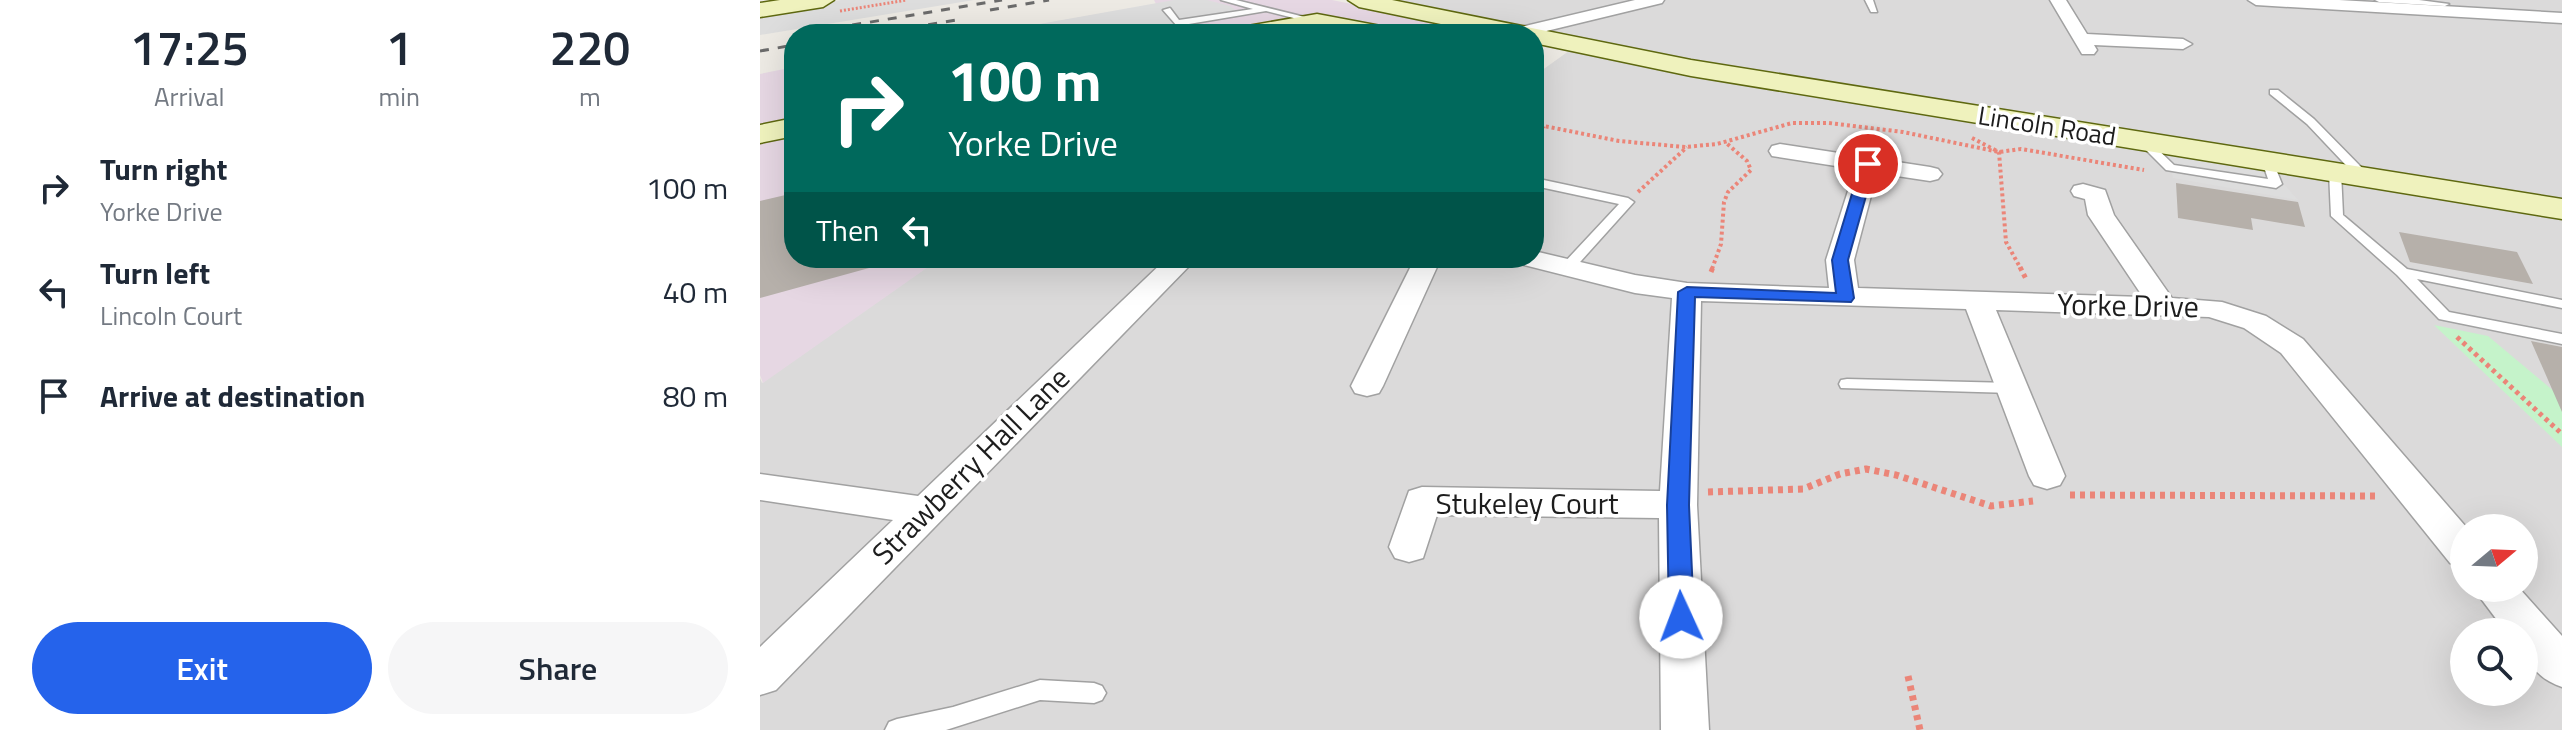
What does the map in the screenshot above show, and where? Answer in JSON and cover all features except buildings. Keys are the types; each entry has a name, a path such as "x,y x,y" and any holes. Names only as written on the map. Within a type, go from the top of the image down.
{"main road":[{"path":"760,10 823,0"},
{"name":"Lincoln Road","path":"1359,0 1474,24"},
{"path":"1300,24 1317,21 1333,24"},
{"name":"Lincoln Road","path":"1544,38 1691,68 2562,209"},
{"path":"760,134 784,129"}],"street":[{"path":"1544,28 1656,0"},
{"path":"2058,0 2084,44 2183,44"},
{"path":"2256,0 2562,18"},
{"path":"1780,151 1930,174"},
{"path":"1845,298 1840,260 1868,164"},
{"path":"2083,191 2096,195 2101,215 2164,307"},
{"name":"Yorke Drive","path":"1544,262 1635,284 1698,293 2212,308 2255,322 2292,346 2450,535"},
{"name":"Strawberry Hall Lane","path":"760,676 923,511 1173,268"},
{"path":"1367,386 1423,268"},
{"path":"1685,730 1678,505 1698,293"},
{"path":"1978,303 2047,476"},
{"path":"760,487 923,511"},
{"name":"Stukeley Court","path":"1409,547 1422,501 1678,505"},
{"path":"2506,602 2562,668"}],"lane":[{"path":"1225,0 1317,21"},
{"path":"1869,0 1874,10"},
{"path":"2379,0 2445,4"},
{"path":"1167,10 1177,23 1266,9"},
{"path":"2274,92 2328,135 2336,148 2349,174 2337,216 2402,272 2444,316 2562,339"},
{"path":"1544,184 1628,202"},
{"path":"1567,268 1628,202"},
{"path":"2402,272 2562,304"},
{"path":"1847,384 2012,388"},
{"path":"897,730 953,718 1040,690 1094,693"}],"path":[{"path":"1950,110 1942,121 1999,152 2006,242 2039,304"},
{"path":"1698,293 1721,244 1724,202 1728,192 1751,170 1747,161 1725,142"},
{"path":"1628,202 1688,147"},
{"path":"2444,316 2459,340 2562,434"},
{"path":"1908,676 1920,730"}],"shaded area":[{"path":"841,0 974,0 827,24 784,24 784,31 760,35 760,13"},
{"path":"1154,0 1332,0 1450,24 1041,24 1156,4"},
{"path":"1174,0 1207,0 1230,6 1242,15 1187,24 1040,24"},
{"path":"1383,0 2562,0 2562,730 760,730 760,378 762,383 926,268 1544,268 1544,69 1573,48 1544,38 1544,24 1490,24"},
{"path":"784,69 784,268 927,268 763,383 760,375 760,74"},
{"path":"2168,155 2274,173 2298,200 2173,178"}],"green space":[{"path":"2434,325 2488,336 2562,398 2562,447"}],"railway":[{"path":"859,24 1002,0"},
{"path":"990,10 1049,0"},
{"path":"933,24 962,19"},
{"path":"760,51 784,47"}],"route":[{"path":"1681,617 1678,505 1687,292 1845,298 1840,260 1868,164"}]}
